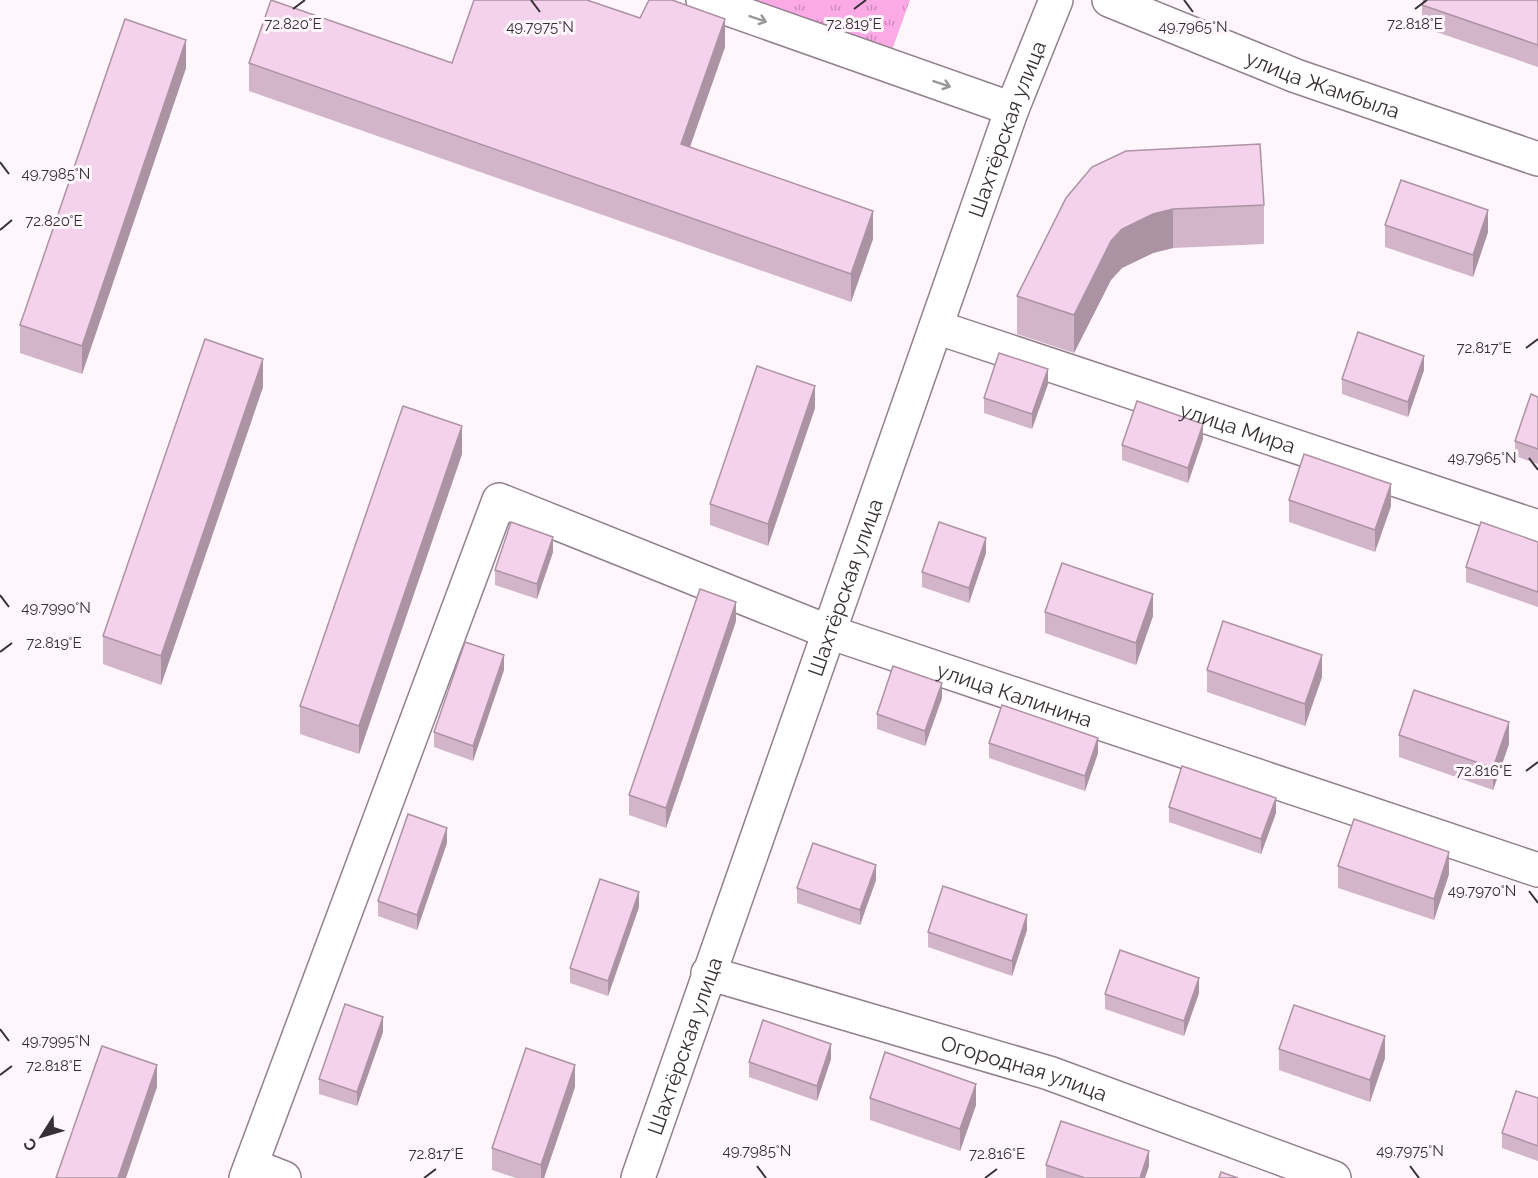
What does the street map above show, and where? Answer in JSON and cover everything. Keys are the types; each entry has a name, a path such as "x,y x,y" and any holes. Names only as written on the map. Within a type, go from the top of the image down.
{"street":[{"path":"703,0 1012,109"},
{"name":"Шахтёрская улица","path":"638,1178 1012,109 1056,0"},
{"name":"улица Жамбыла","path":"1109,0 1296,76 1538,159"},
{"name":"улица Мира","path":"936,327 1538,527"},
{"name":"улица Калинина","path":"248,1171 499,500 829,632 1538,870"},
{"name":"Огородная улица","path":"708,973 1049,1073 1334,1178"},
{"path":"248,1171 284,1178"}],"green space":[{"path":"755,0 910,0 892,50"}],"building":[{"path":"271,0 452,63 474,0 587,0 640,18 649,0 672,0 725,19 681,144 873,211 851,274 249,63"},
{"path":"1424,0 1538,0 1538,45 1422,5"},
{"path":"125,19 186,40 82,346 20,325"},
{"path":"1260,144 1264,205 1173,209 1153,214 1122,229 1111,241 1074,315 1017,296 1066,198 1092,167 1126,151"},
{"path":"1401,180 1488,210 1473,255 1385,225"},
{"path":"1358,332 1424,356 1408,402 1342,379"},
{"path":"205,339 263,359 161,656 103,636"},
{"path":"999,353 1048,369 1032,414 984,398"},
{"path":"757,366 815,386 768,524 710,504"},
{"path":"1531,394 1538,397 1538,449 1515,441"},
{"path":"1137,401 1203,424 1188,468 1122,445"},
{"path":"403,406 462,426 359,726 300,706"},
{"path":"1304,454 1391,484 1375,530 1289,500"},
{"path":"511,522 553,537 537,584 495,570"},
{"path":"939,522 986,538 969,588 922,572"},
{"path":"1481,522 1538,542 1538,592 1466,567"},
{"path":"1062,563 1153,594 1136,643 1045,612"},
{"path":"700,589 736,602 666,808 629,795"},
{"path":"1223,621 1322,655 1305,704 1207,670"},
{"path":"465,642 504,655 473,746 434,732"},
{"path":"893,666 942,683 925,731 877,714"},
{"path":"1414,690 1509,722 1493,768 1399,735"},
{"path":"1002,705 1098,738 1085,776 989,743"},
{"path":"1182,766 1276,798 1261,839 1169,807"},
{"path":"408,814 447,828 417,915 378,901"},
{"path":"1354,819 1449,852 1434,899 1338,866"},
{"path":"813,843 876,865 860,910 797,888"},
{"path":"600,879 639,892 608,981 570,968"},
{"path":"943,886 1027,915 1012,961 928,932"},
{"path":"1120,950 1199,978 1184,1021 1105,994"},
{"path":"345,1004 383,1017 357,1092 319,1079"},
{"path":"1294,1005 1385,1036 1370,1080 1279,1049"},
{"path":"763,1020 831,1044 817,1086 749,1062"},
{"path":"102,1046 157,1065 118,1178 56,1178"},
{"path":"526,1048 575,1065 541,1165 492,1148"},
{"path":"885,1052 976,1084 960,1129 870,1098"},
{"path":"1516,1091 1538,1098 1538,1146 1502,1133"},
{"path":"1061,1121 1149,1151 1140,1178 1085,1178 1046,1165"},
{"path":"1221,1172 1238,1178 1219,1178"}]}
